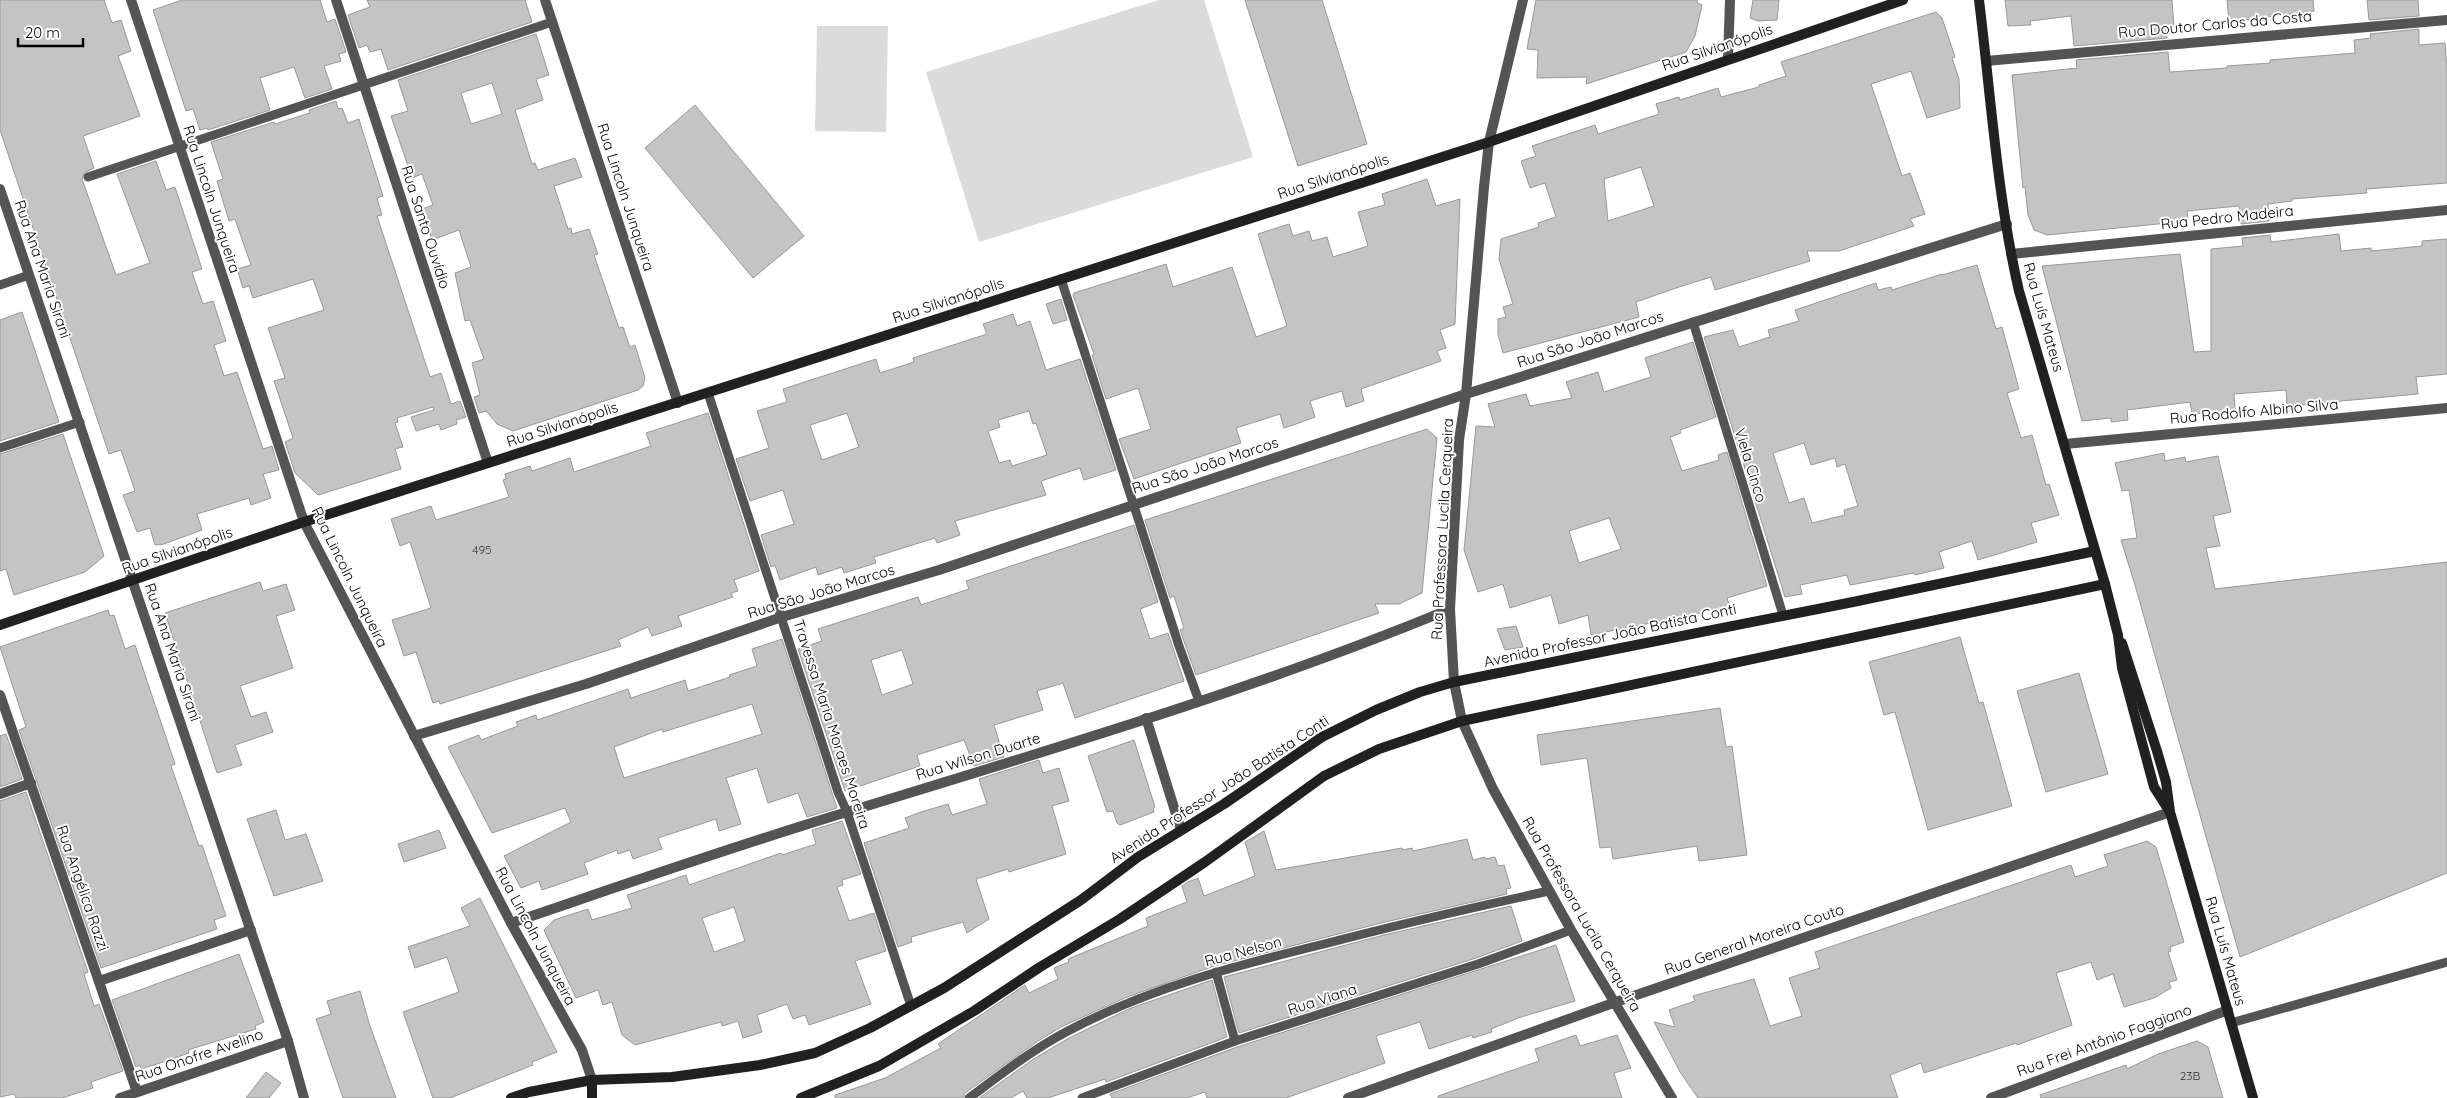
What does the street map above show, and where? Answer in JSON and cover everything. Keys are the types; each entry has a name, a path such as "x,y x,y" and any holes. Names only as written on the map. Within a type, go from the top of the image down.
{"main road":[{"name":"Rua Silvianópolis","path":"0,625 304,522 1489,142 1903,0"},
{"name":"Rua Luís Mateus","path":"1979,0 2011,254 2019,291 2105,584 2118,635 2122,668 2154,787 2170,812 2253,1098"},
{"name":"Avenida Professor João Batista Conti","path":"511,1098 529,1092 592,1080 713,1073 786,1060 814,1052 870,1028 944,988 1081,900 1138,857 1322,737 1376,710 1420,692 1454,682 1853,602 2095,551"},
{"path":"801,1098 879,1066 974,1011 1040,967 1120,919 1205,862 1324,776 1380,749 1462,722 1950,619 2105,584"},
{"path":"592,1080 592,1098"}],"street":[{"name":"Rua Lincoln Junqueira","path":"131,0 304,522 511,923 582,1050 592,1080"},
{"name":"Rua Santo Ouvídio","path":"336,0 488,463"},
{"name":"Rua Lincoln Junqueira","path":"545,0 678,402"},
{"name":"Rua Professora Lucila Cerqueira","path":"1523,0 1489,142 1466,394 1459,440 1450,609 1454,682 1462,722 1493,790 1571,930 1672,1098"},
{"path":"1728,59 1730,0"},
{"name":"Rua Doutor Carlos da Costa","path":"1986,61 2447,20"},
{"name":"Rua Ana Maria Sirani","path":"0,189 134,580 288,1042 304,1098"},
{"name":"Rua Pedro Madeira","path":"2011,254 2447,210"},
{"name":"Rua São João Marcos","path":"414,736 586,684 782,617 939,570 1466,394 2007,224"},
{"name":"Rua Rodolfo Albino Silva","path":"2064,444 2447,408"},
{"name":"Rua Wilson Duarte","path":"511,923 730,848 1199,701 1366,644 1450,609"},
{"name":"Rua Angélica Razzi","path":"0,695 137,1092"},
{"path":"1146,718 1182,830"},
{"path":"0,794 31,783"},
{"name":"Rua General Moreira Couto","path":"1348,1098 1616,1002 2170,812"},
{"path":"100,981 251,930"},
{"name":"Rua Frei Antônio Faggiano","path":"1991,1098 2228,1010"},
{"name":"Rua Onofre Avelino","path":"120,1098 288,1042"}],"lane":[{"path":"88,177 552,22"},
{"path":"0,285 30,275"},
{"path":"1061,279 1127,486 1135,504 1176,637 1199,701"},
{"name":"Viela Cinco","path":"1693,322 1783,615"},
{"name":"Travessa Maria Moraes Moreira","path":"708,393 838,792 911,1006"},
{"path":"0,448 80,422"},
{"name":"Rua Nelson","path":"969,1098 1065,1032 1169,988 1216,972 1458,910 1549,891"},
{"name":"Rua Viana","path":"1082,1098 1235,1042 1478,964 1571,930"},
{"path":"2232,1023 2447,962"},
{"path":"1216,972 1235,1042"}],"shaded area":[{"path":"1159,0 1204,0 1253,157 979,242 926,72"},
{"path":"817,26 888,26 886,132 815,131"}],"building":[{"path":"0,0 104,0 112,23 121,20 131,51 118,56 140,116 83,136 94,168 84,173 82,179 116,275 150,263 117,174 156,161 166,190 175,187 202,269 192,272 203,304 213,301 226,341 214,345 224,376 237,372 263,449 272,446 279,470 263,474 271,498 251,505 249,498 197,514 202,530 164,544 155,545 150,528 137,532 123,495 135,491 121,450 109,454 0,130"},
{"path":"182,0 320,0 327,22 335,19 346,52 339,54 341,61 324,66 332,89 305,98 294,67 260,78 270,110 208,130 207,128 200,130 193,109 186,111 153,10"},
{"path":"367,0 525,0 532,22 388,70 381,49 370,52 367,45 359,48 348,15 370,7"},
{"path":"1245,0 1322,0 1367,144 1298,166"},
{"path":"1536,0 1697,0 1697,3 1702,5 1695,36 1686,52 1586,84 1587,77 1537,78 1538,50 1527,49"},
{"path":"1753,0 1779,0 1777,20 1758,21 1750,18"},
{"path":"2005,0 2172,0 2174,27 2166,28 2167,38 2074,46 2071,16 2030,21 2031,25 2008,26"},
{"path":"2227,0 2313,0 2314,11 2229,22"},
{"path":"2367,0 2418,0 2419,16 2369,20"},
{"path":"1936,12 1942,18 1955,57 1952,58 1959,79 1960,108 1927,118 1911,71 1871,84 1902,176 1910,173 1925,214 1910,219 1914,226 1839,251 1807,251 1810,261 1715,290 1711,277 1636,302 1639,317 1503,353 1498,334 1498,319 1506,317 1503,307 1513,304 1499,259 1501,239 1539,227 1538,223 1556,217 1545,183 1530,188 1521,161 1536,156 1532,146 1595,125 1598,134 1659,114 1656,104 1679,97 1680,100 1718,88 1721,97 1759,87 1759,85 1786,76 1781,62","holes":["1641,167 1654,206 1608,221 1604,179"]},
{"path":"2419,29 2419,45 2445,43 2447,67 2447,183 2366,189 2367,193 2292,199 2292,201 2268,204 2269,221 2241,224 2239,206 2187,211 2188,221 2047,235 2034,230 2028,215 2025,187 2023,188 2012,75 2077,68 2076,60 2168,52 2170,72 2227,68 2227,66 2270,63 2270,60 2355,53 2354,40 2371,38 2370,34"},
{"path":"536,34 549,75 536,79 543,100 515,110 532,164 535,163 538,170 575,158 582,177 554,186 568,229 571,228 572,234 589,229 598,254 594,255 619,328 623,327 630,347 635,345 645,378 643,386 638,390 513,431 497,424 486,411 479,413 474,397 480,395 472,363 484,359 470,320 465,321 455,273 471,267 459,230 432,240 422,209 433,205 422,174 412,178 391,116 408,111 398,80","holes":["492,83 502,114 471,124 461,93"]},
{"path":"336,101 338,109 342,108 348,123 359,119 383,196 377,198 382,215 377,216 430,377 441,373 451,404 460,401 466,417 456,420 457,424 441,430 439,424 416,431 411,417 434,410 433,407 397,418 398,422 395,423 403,447 395,449 401,469 318,495 295,473 285,442 293,438 274,381 285,378 268,328 324,310 313,279 253,298 249,286 243,288 237,269 251,265 235,219 229,221 217,181 223,179 211,142 310,113 309,110"},
{"path":"695,105 804,236 753,278 645,148"},
{"path":"1427,179 1436,206 1460,199 1455,324 1440,330 1446,348 1437,351 1441,361 1361,389 1364,401 1346,407 1342,391 1310,401 1315,417 1284,428 1280,414 1236,428 1241,443 1134,479 1119,439 1151,429 1138,388 1106,399 1092,355 1094,354 1073,295 1074,293 1166,264 1173,287 1232,267 1256,337 1287,326 1258,234 1289,224 1293,236 1309,231 1312,241 1327,237 1333,257 1368,246 1358,212 1385,205 1382,194"},
{"path":"2339,234 2341,251 2371,248 2371,251 2422,246 2422,241 2447,239 2447,374 2416,377 2418,394 2287,406 2286,390 2234,394 2235,411 2192,414 2190,402 2127,410 2128,420 2111,422 2111,418 2082,421 2042,266 2180,254 2194,352 2211,351 2211,249 2243,246 2242,238 2270,235 2271,242"},
{"path":"1977,265 1996,329 2002,327 2019,389 2007,393 2021,438 2032,435 2046,485 2049,484 2059,515 2031,523 2037,542 1978,560 1972,541 1939,552 1944,568 1915,575 1914,573 1850,585 1847,575 1800,585 1802,594 1785,597 1704,337 1733,330 1739,347 1770,337 1768,330 1799,321 1795,310 1876,283 1878,290 1891,287 1892,290","holes":["1804,443 1811,465 1835,458 1837,467 1845,464 1858,506 1844,510 1845,515 1812,523 1804,498 1789,503 1773,453"]},
{"path":"1061,299 1067,320 1053,324 1046,304"},
{"path":"22,312 59,422 0,441 0,320"},
{"path":"1013,314 1017,326 1030,321 1046,370 1080,359 1116,470 1084,480 1080,468 1041,481 1046,495 955,521 960,535 937,543 935,538 874,557 876,563 844,573 842,567 818,575 816,567 780,580 775,565 771,567 761,535 794,524 783,490 750,501 736,459 769,448 757,411 787,402 783,389 876,359 880,373 914,362 913,358 987,334 983,324","holes":["1029,411 1033,424 1036,423 1047,455 1012,466 1010,460 999,463 988,431 1000,427 998,420","847,413 859,447 822,460 810,425"]},
{"path":"1693,342 1716,417 1680,430 1681,433 1670,437 1682,471 1719,460 1718,455 1727,452 1767,586 1727,598 1730,607 1591,635 1588,615 1559,624 1551,595 1510,608 1503,584 1478,592 1464,550 1476,426 1495,427 1488,404 1526,394 1530,406 1572,398 1566,382 1598,372 1604,392 1651,377 1645,358","holes":["1609,518 1621,549 1579,563 1569,531"]},
{"path":"708,413 759,571 734,580 738,591 731,593 733,597 678,616 682,626 652,636 648,627 618,640 621,646 440,704 439,701 433,703 416,652 404,656 392,620 431,608 410,542 400,546 391,519 431,506 436,520 509,497 503,480 506,479 505,474 530,466 532,471 570,458 574,472 651,446 646,433"},
{"path":"1427,429 1437,438 1422,593 1399,604 1375,604 1379,613 1196,675 1180,630 1184,628 1174,596 1170,598 1145,520"},
{"path":"63,434 104,556 85,572 14,595 6,569 0,571 0,454"},
{"path":"2164,453 2165,461 2185,457 2186,462 2218,456 2231,512 2213,516 2220,546 2206,548 2215,589 2447,562 2447,873 2240,957 2121,540 2137,538 2129,490 2122,491 2115,463"},
{"path":"1134,525 1158,602 1140,609 1150,639 1168,633 1184,681 1075,718 1063,683 1037,691 1043,710 994,725 1004,757 974,766 964,740 917,755 920,766 845,791 798,649 822,641 818,629 918,597 921,605 969,589 966,581","holes":["902,650 913,684 882,695 871,660"]},
{"path":"260,582 263,591 286,584 295,610 276,616 293,668 240,686 251,717 266,712 273,732 235,745 242,765 217,773 165,613"},
{"path":"108,610 110,616 114,615 125,649 135,645 175,764 171,766 199,846 202,845 226,916 214,920 217,929 101,968 19,730 26,727 0,647"},
{"path":"1516,626 1523,647 1505,650 1497,629"},
{"path":"1960,637 1979,703 1983,702 2012,806 1928,830 1895,712 1884,715 1869,662"},
{"path":"782,639 837,808 807,817 798,793 768,803 757,768 726,778 741,824 719,831 716,819 658,838 662,849 633,859 630,850 618,854 617,850 584,863 588,874 542,890 539,881 521,888 504,856 571,822 565,808 492,833 448,747 479,735 481,740 518,726 516,722 536,715 537,720 628,689 631,698 685,680 688,691 757,666 752,649","holes":["752,704 762,734 624,778 614,747 662,729 663,732"]},
{"path":"2079,673 2108,774 2046,792 2017,691"},
{"path":"1720,708 1726,747 1732,746 1747,855 1699,861 1697,846 1613,859 1611,847 1600,848 1587,758 1541,765 1537,735"},
{"path":"6,734 22,779 0,787 0,736"},
{"path":"1134,740 1155,807 1153,808 1154,812 1120,825 1117,823 1113,811 1107,812 1088,756"},
{"path":"1039,760 1043,773 1059,768 1069,801 1052,806 1066,854 1009,872 1008,869 976,879 989,919 967,933 963,922 911,937 912,942 898,947 864,843 909,828 905,818 921,812 948,804 952,815 987,804 979,779"},
{"path":"26,792 88,972 84,974 94,1006 99,1004 123,1071 91,1082 93,1088 62,1098 16,1098 14,1094 0,1097 0,801"},
{"path":"276,810 285,840 306,834 323,881 274,896 247,819"},
{"path":"842,821 861,874 842,880 843,885 837,887 849,921 874,913 886,951 855,961 871,1004 809,1025 805,1015 793,1019 787,1004 757,1015 762,1032 743,1038 738,1021 722,1026 721,1022 635,1045 622,1035 612,1002 603,1005 598,990 576,998 544,930 554,920 588,909 592,920 632,908 627,895 686,875 689,885 781,853 782,855 816,844 812,830","holes":["734,907 745,941 714,952 702,918"]},
{"path":"439,830 446,848 404,862 398,844"},
{"path":"1264,831 1276,870 1402,848 1403,850 1412,848 1413,851 1467,839 1473,860 1495,857 1498,866 1504,865 1511,888 1506,889 1507,894 1381,923 1214,966 1127,997 1063,1026 1038,1041 965,1093 963,1098 835,1098 835,1095 885,1078 941,1048 938,1044 1025,985 1029,993 1058,979 1054,968 1069,962 1068,959 1148,926 1146,918 1187,902 1182,886 1188,882 1198,878 1204,896 1255,876 1245,842"},
{"path":"2147,841 2156,847 2184,942 2170,947 2171,951 2168,952 2177,980 2169,982 2171,988 2154,998 2124,1007 2113,974 2097,980 2091,962 2056,973 2072,1025 2017,1045 2016,1043 1924,1073 1921,1063 1890,1075 1898,1098 1698,1098 1680,1072 1654,1022 1675,1027 1669,1010 1695,1001 1693,996 1754,979 1770,1026 1802,1016 1789,978 1820,968 1815,952 2071,865 2075,877 2108,866 2104,855"},
{"path":"480,898 557,1052 532,1062 533,1065 450,1098 433,1098 403,1012 459,992 447,957 415,968 408,947 470,926 461,908"},
{"path":"1511,906 1522,941 1476,958 1239,1033 1224,977 1384,935"},
{"path":"1556,945 1575,1001 1521,1017 1491,1029 1492,1032 1473,1038 1472,1035 1429,1049 1420,1022 1376,1036 1385,1063 1286,1098 1207,1098 1205,1092 1187,1098 1112,1098 1110,1094 1237,1047"},
{"path":"239,954 264,1022 255,1026 256,1029 188,1050 189,1053 141,1069 140,1065 136,1067 112,1000"},
{"path":"1212,980 1227,1037 1106,1082 1105,1079 1048,1098 1027,1098 1023,1091 1011,1098 979,1098 1032,1060 1069,1038 1131,1008"},
{"path":"360,991 369,1023 396,1098 343,1098 316,1019 331,1014 327,1001"},
{"path":"1576,1035 1580,1046 1617,1035 1631,1068 1614,1073 1622,1098 1438,1098 1438,1096 1539,1061 1535,1049"},
{"path":"2197,1041 2208,1047 2223,1098 2041,1098 2040,1095 2126,1065 2127,1069 2158,1054"},
{"path":"266,1072 281,1083 269,1098 246,1098"}]}
